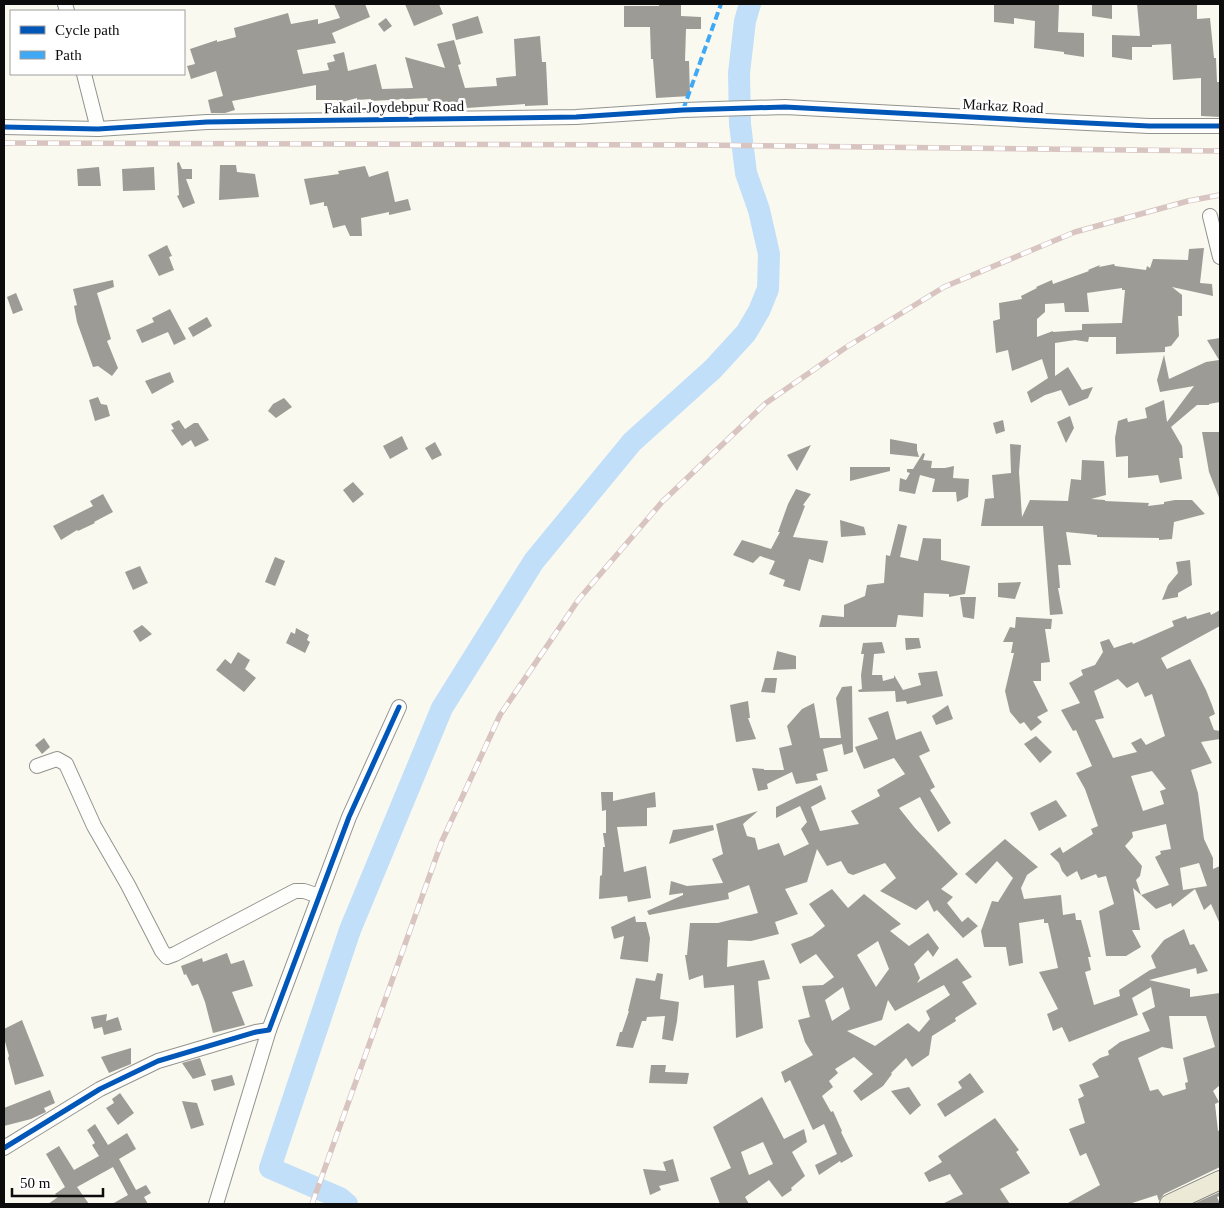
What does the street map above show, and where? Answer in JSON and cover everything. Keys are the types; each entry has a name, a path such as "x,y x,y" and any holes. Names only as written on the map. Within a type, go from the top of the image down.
{"main road":[{"path":"1170,1204 1220,1180"}],"street":[{"path":"84,75 98,129"},
{"name":"Fakail-Joydebpur Road","path":"4,127 98,129 206,122 576,117 785,106"},
{"name":"Markaz Road","path":"785,106 1149,126 1220,126"},
{"path":"1210,216 1220,257"},
{"path":"216,1204 269,1030 349,817 399,707"},
{"path":"37,766 58,759 66,764 94,826 167,957 184,950 295,891 304,891 320,896"},
{"path":"4,1148 100,1089 158,1061 256,1032 269,1030"}],"building":[{"path":"334,4 365,4 370,17 332,33 336,43 297,50 303,74 329,70 327,63 335,61 333,55 344,52 348,71 376,64 382,89 413,88 405,57 445,68 437,44 454,40 461,64 458,65 465,88 497,86 496,78 516,76 514,39 540,36 542,62 546,62 548,105 525,106 525,104 467,108 466,103 428,101 427,98 371,101 371,99 357,100 357,98 338,103 337,100 316,100 316,85 232,101 235,110 225,113 211,113 208,100 223,96 216,71 191,79 187,66 195,64 190,49 217,40 217,42 236,37 234,28 288,13 291,24 318,19 318,24 340,18"},
{"path":"405,4 439,4 443,14 414,26"},
{"path":"659,4 681,4 681,16 701,17 701,29 686,29 685,61 689,61 690,96 656,98 653,59 651,59 650,27 624,27 624,6 659,6"},
{"path":"994,4 1059,4 1058,32 1084,33 1084,57 1034,48 1035,21 1014,18 1014,24 994,22"},
{"path":"1092,4 1112,4 1112,19 1092,16"},
{"path":"1137,4 1197,4 1197,19 1210,18 1214,58 1216,58 1217,82 1220,82 1220,117 1201,116 1201,78 1173,80 1171,44 1152,45 1152,47 1132,47 1132,60 1112,57 1112,35 1140,36"},
{"path":"478,16 483,33 456,40 452,24"},
{"path":"386,18 392,26 384,32 378,24"},
{"path":"179,162 182,169 192,169 192,179 186,179 195,203 183,208 177,196 179,195 177,163"},
{"path":"220,165 236,165 237,172 255,174 259,197 219,200"},
{"path":"365,166 369,177 388,171 395,202 408,199 411,210 389,215 389,212 361,218 362,236 350,236 345,225 333,228 327,206 324,206 324,202 310,205 304,179 339,174 338,171"},
{"path":"99,167 101,186 78,186 77,169"},
{"path":"154,167 155,190 123,191 122,169"},
{"path":"167,245 172,256 169,257 174,270 159,276 148,255"},
{"path":"1204,248 1200,283 1212,284 1213,296 1172,287 1182,295 1182,316 1178,316 1179,336 1171,346 1165,347 1165,352 1116,354 1116,337 1089,337 1088,342 1075,340 1055,343 1055,376 1068,367 1082,390 1093,387 1088,398 1069,406 1061,390 1045,395 1031,403 1027,392 1048,378 1042,359 1012,371 1008,350 996,353 993,321 1000,319 999,303 1022,299 1021,296 1052,280 1053,284 1100,265 1099,267 1114,264 1115,266 1146,270 1147,266 1150,268 1153,259 1188,260 1189,249","holes":["1122,288 1122,290 1125,290 1122,323 1082,324 1082,330 1053,331 1037,337 1037,319 1045,312 1045,304 1064,303 1065,312 1089,312 1087,293"]},
{"path":"113,280 114,287 97,293 111,339 107,341 118,368 112,376 98,366 93,367 77,322 74,306 77,305 73,289"},
{"path":"16,293 23,310 13,314 7,297"},
{"path":"170,309 186,339 174,345 168,332 142,343 136,330 154,322 152,318"},
{"path":"207,317 212,326 193,337 188,328"},
{"path":"1220,338 1220,402 1209,405 1197,405 1171,427 1182,446 1183,458 1179,458 1182,479 1160,483 1158,475 1128,478 1128,456 1116,457 1115,438 1118,421 1127,418 1128,422 1147,418 1145,408 1164,400 1167,422 1194,386 1160,392 1157,380 1164,355 1169,379 1206,362 1219,360 1207,340"},
{"path":"170,372 174,382 152,394 145,381"},
{"path":"98,397 101,404 107,405 110,416 95,421 89,400"},
{"path":"284,398 292,407 276,418 268,411 273,404"},
{"path":"1070,416 1074,428 1066,443 1057,422"},
{"path":"179,420 185,429 194,423 198,423 209,440 195,447 191,440 182,446 171,430 174,429 171,424"},
{"path":"1003,420 1005,431 996,434 993,423"},
{"path":"1202,432 1220,432 1220,500 1209,472"},
{"path":"402,436 408,449 390,459 383,446"},
{"path":"890,439 917,444 919,457 890,454"},
{"path":"435,442 442,455 432,460 425,448"},
{"path":"1010,444 1021,445 1019,472 1022,517 1030,500 1068,501 1071,479 1081,480 1082,460 1104,461 1106,495 1091,499 1149,503 1148,506 1164,504 1164,502 1175,500 1192,500 1205,514 1174,522 1172,539 1097,537 1097,535 1066,532 1071,565 1058,565 1060,588 1058,588 1063,614 1050,615 1043,526 981,526 985,499 994,498 992,475 1011,473"},
{"path":"811,445 797,471 787,455"},
{"path":"923,453 925,454 923,460 932,461 931,468 954,466 953,478 969,479 968,497 957,502 956,492 932,492 935,479 920,475 915,494 899,491 900,478 906,480 910,473 907,472 907,469 913,469"},
{"path":"850,467 890,467 890,471 850,481"},
{"path":"353,482 364,494 353,503 343,490"},
{"path":"796,489 811,494 803,505 805,506 793,537 828,541 823,563 809,559 800,591 783,586 785,580 769,574 775,561 760,556 753,563 733,555 742,540 771,549 780,532 778,532 788,504"},
{"path":"103,494 113,512 61,540 53,526 93,506 90,501"},
{"path":"840,520 864,527 866,535 841,537"},
{"path":"898,524 907,526 900,557 918,561 923,538 941,539 941,560 970,566 965,594 949,597 949,594 924,593 923,617 898,615 896,627 819,627 822,615 844,617 844,605 865,596 867,585 884,583 886,555 890,556"},
{"path":"275,557 285,561 275,586 265,582"},
{"path":"1190,560 1192,585 1178,593 1178,597 1162,600 1168,585 1178,573 1176,562"},
{"path":"140,566 148,583 133,590 125,572"},
{"path":"1021,582 1015,599 998,597 998,583"},
{"path":"960,597 976,597 974,619 963,617"},
{"path":"1220,610 1220,626 1161,658 1167,669 1190,659 1212,705 1215,714 1209,717 1214,730 1220,731 1220,739 1201,742 1212,763 1191,770 1198,793 1204,839 1213,858 1213,869 1220,866 1220,924 1211,904 1204,910 1195,889 1172,907 1171,903 1156,909 1133,888 1140,930 1132,930 1141,947 1126,956 1106,956 1099,911 1114,904 1106,876 1098,878 1096,874 1081,880 1077,871 1067,877 1059,863 1050,854 1060,847 1063,853 1093,834 1091,829 1098,826 1085,789 1076,773 1092,766 1076,730 1073,731 1061,710 1080,703 1069,683 1083,675 1081,670 1095,665 1103,652 1100,642 1109,639 1114,648 1132,642 1133,644 1174,626 1172,621 1186,616 1187,619 1210,612 1211,615","holes":["1118,679 1127,688 1138,682 1145,697 1152,694 1165,736 1146,745 1141,738 1131,743 1137,752 1113,758 1095,720 1104,718 1094,691","1152,771 1166,789 1160,791 1164,804 1143,811 1131,776","1166,824 1171,849 1160,851 1161,854 1155,857 1169,885 1141,895 1136,880 1140,876 1142,866 1125,846 1133,837 1132,832","1199,863 1207,886 1183,890 1180,868"]},
{"path":"1016,617 1052,619 1051,629 1045,629 1050,662 1041,663 1041,681 1033,681 1048,711 1037,717 1042,722 1031,731 1024,722 1020,724 1010,712 1005,691 1014,653 1011,653 1013,642 1003,642 1010,627 1015,628"},
{"path":"142,625 152,634 140,642 133,631"},
{"path":"296,628 309,635 307,640 310,642 305,653 286,643 291,632 295,634"},
{"path":"905,638 919,638 921,648 906,650"},
{"path":"882,642 885,653 874,654 872,675 882,675 883,681 894,678 894,675 903,690 921,685 918,673 937,671 943,696 907,704 906,701 896,702 895,691 859,692 858,690 862,689 861,675 864,654 861,654 863,643"},
{"path":"777,651 796,656 796,669 773,670"},
{"path":"238,652 250,660 245,669 256,678 244,692 216,670 225,659 231,664"},
{"path":"765,678 777,678 775,693 761,692"},
{"path":"852,686 853,752 844,755 842,744 823,749 828,771 816,774 818,780 796,784 792,772 767,784 768,789 758,791 752,768 784,770 779,748 792,745 787,726 802,709 814,703 820,738 841,738 836,698 842,687"},
{"path":"748,701 750,718 748,718 756,739 736,742 730,705"},
{"path":"948,705 953,719 936,725 932,716"},
{"path":"888,711 896,740 921,731 930,751 919,756 935,787 930,790 951,823 938,832 920,797 899,808 958,874 941,889 953,897 947,903 962,922 968,917 978,926 963,938 937,910 934,912 928,900 916,910 880,891 896,878 885,863 853,875 848,873 841,861 827,866 817,849 807,882 785,889 798,914 775,922 779,934 751,941 728,940 727,967 764,960 770,979 758,981 763,1028 736,1038 734,985 704,988 703,975 689,980 685,955 687,955 690,923 718,923 758,913 749,885 728,893 729,899 649,915 647,911 683,895 683,893 669,895 671,881 687,886 723,883 712,859 723,854 716,824 758,811 743,824 747,836 755,838 758,850 779,843 784,856 809,844 801,829 807,822 800,806 776,818 776,807 821,785 826,799 811,807 820,831 859,824 851,811 880,796 877,790 905,774 894,758 864,769 855,747 878,739 868,718"},
{"path":"1036,736 1052,752 1040,763 1024,744"},
{"path":"44,738 50,747 42,754 35,745"},
{"path":"601,792 613,792 613,801 655,792 656,807 647,808 647,826 617,827 624,872 646,866 651,898 628,902 627,896 599,899 603,847 605,847 603,833 606,833 606,810 602,811"},
{"path":"1056,800 1067,816 1039,831 1030,813"},
{"path":"713,825 714,830 669,844 673,830"},
{"path":"1005,839 1038,867 1027,875 1021,888 1024,899 1061,895 1063,915 1075,913 1076,920 1081,920 1091,957 1088,957 1091,970 1085,972 1094,1005 1120,996 1119,990 1156,968 1151,956 1164,940 1184,929 1190,945 1194,944 1208,971 1197,974 1196,968 1149,980 1190,989 1190,997 1220,993 1220,1085 1213,1091 1219,1102 1215,1104 1218,1131 1220,1130 1220,1167 1164,1194 1159,1201 1157,1195 1129,1204 1066,1204 1100,1185 1086,1153 1080,1156 1069,1129 1085,1123 1078,1099 1084,1096 1079,1085 1099,1077 1092,1064 1100,1058 1109,1055 1108,1051 1120,1042 1150,1031 1142,1013 1155,1007 1151,987 1132,998 1138,1015 1069,1042 1062,1027 1053,1031 1047,1014 1058,1009 1039,972 1058,968 1048,923 1044,923 1044,919 1019,923 1023,963 1009,966 1006,947 984,947 981,931 992,901 998,902 1013,878 997,861 976,884 965,874","holes":["1169,1016 1206,1016 1215,1047 1183,1058 1188,1082 1185,1083 1186,1089 1163,1096 1158,1089 1150,1091 1138,1058 1162,1047 1173,1049"]},
{"path":"832,889 848,908 864,894 901,924 890,931 909,946 928,933 939,948 933,957 928,950 914,964 920,978 917,983 957,958 972,977 962,982 977,1004 955,1018 956,1021 932,1036 929,1055 912,1067 906,1058 891,1073 883,1086 861,1101 853,1091 873,1074 854,1057 835,1069 838,1073 829,1081 833,1087 822,1096 831,1112 833,1111 853,1156 841,1163 840,1161 819,1175 815,1165 837,1154 824,1124 813,1130 790,1080 785,1083 781,1072 813,1055 805,1042 798,1020 810,1017 802,986 823,985 834,977 816,954 800,964 791,944 812,936 825,926 809,904","holes":["878,941 889,969 876,987 857,955","944,985 950,995 926,1011 930,1019 919,1032 908,1023 875,1046 847,1031 882,1020 888,1000 895,1011","843,987 850,1009 832,1021 825,1000"]},
{"path":"635,916 636,922 646,922 650,938 648,962 620,959 624,936 614,939 611,927"},
{"path":"227,953 231,964 244,960 253,986 232,992 245,1025 213,1033 198,984 192,986 186,974 184,975 181,966 202,958 203,962"},
{"path":"657,973 663,974 660,999 679,1002 673,1041 662,1039 665,1016 647,1017 646,1021 642,1021 633,1048 616,1046 629,1011 636,978 655,981"},
{"path":"107,1014 106,1021 118,1017 122,1030 104,1035 102,1027 94,1029 91,1017"},
{"path":"22,1020 44,1076 15,1085 4,1038 4,1029"},
{"path":"131,1048 131,1064 109,1073 101,1057"},
{"path":"200,1058 206,1075 193,1079 182,1063"},
{"path":"651,1065 666,1065 665,1072 689,1073 687,1084 649,1083"},
{"path":"970,1073 984,1092 945,1117 937,1104 962,1088 958,1082"},
{"path":"232,1075 235,1085 214,1091 211,1080"},
{"path":"909,1087 921,1105 910,1115 891,1091"},
{"path":"50,1090 55,1103 44,1108 46,1112 31,1119 4,1126 4,1108"},
{"path":"120,1093 134,1113 118,1125 106,1108 114,1103 112,1099"},
{"path":"762,1097 784,1139 804,1129 807,1142 792,1152 805,1176 791,1188 792,1190 782,1197 769,1180 745,1197 749,1204 720,1204 710,1178 731,1168 713,1127","holes":["763,1142 773,1164 749,1175 741,1152"]},
{"path":"182,1101 197,1103 204,1125 191,1129"},
{"path":"995,1118 1019,1150 1016,1152 1030,1173 1000,1189 1010,1204 942,1204 963,1194 950,1174 929,1182 924,1173 942,1162 938,1156"},
{"path":"95,1124 108,1145 127,1133 136,1149 119,1159 136,1190 146,1185 151,1193 144,1197 148,1204 112,1204 128,1195 113,1167 77,1187 89,1204 48,1204 58,1197 55,1194 65,1187 46,1154 59,1146 74,1170 99,1156 92,1145 95,1143 87,1130"},
{"path":"673,1159 679,1181 659,1186 661,1190 650,1195 643,1169 666,1171 663,1162"},
{"path":"1220,1192 1220,1196 1217,1197 1220,1204 1193,1204"}],"waterway":[{"path":"347,1204 340,1198 270,1168 350,930 442,708 534,561 632,442 713,369 746,333 759,311 768,289 769,254 759,210 746,173 740,124 739,73 745,21 750,4"}],"railway":[{"path":"4,143 699,145 1220,151"},
{"path":"312,1204 442,841 500,715 579,599 662,502 766,403 845,348 944,287 1075,232 1188,201 1220,195"}],"marked path":[{"path":"683,110 721,4"}],"cycle path":[{"path":"4,127 98,129 207,122 576,117 683,110 785,107 1149,126 1220,126"},
{"path":"4,1148 100,1089 158,1061 256,1032 269,1030 349,817 399,707"}]}
